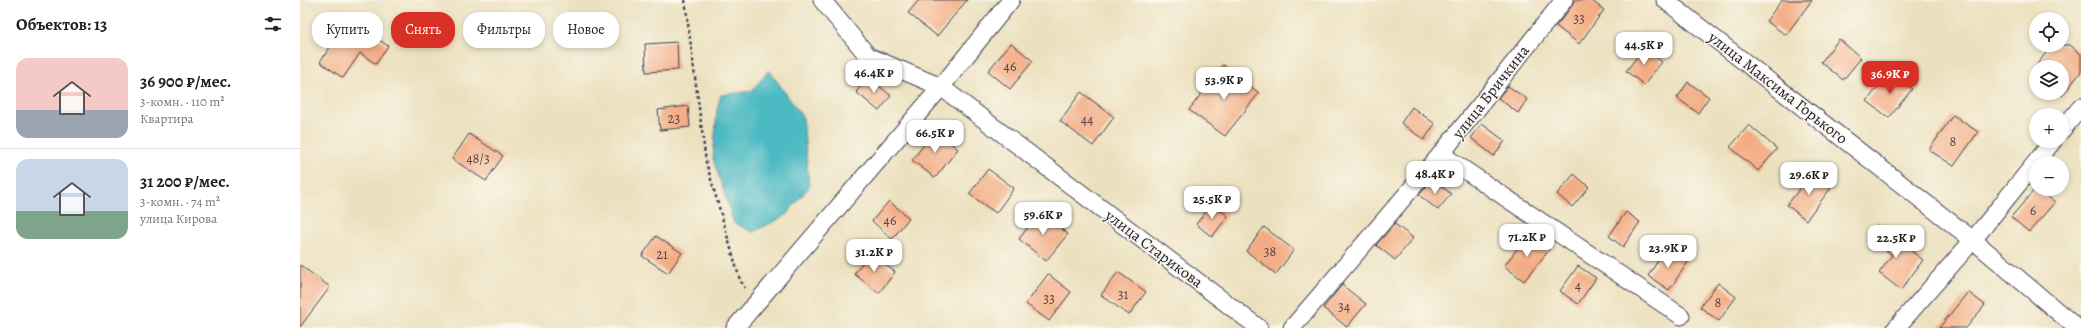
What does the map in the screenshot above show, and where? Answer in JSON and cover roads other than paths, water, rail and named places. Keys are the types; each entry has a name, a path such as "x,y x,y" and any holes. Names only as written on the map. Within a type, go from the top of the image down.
{"street":[{"name":"улица Старикова","path":"822,0 868,56 941,87 1259,328"},
{"path":"735,328 941,87 1011,0"},
{"name":"улица Бричкина","path":"1292,328 1441,154 1564,0"},
{"name":"улица Максима Горького","path":"1665,0 1973,240 2077,328"},
{"path":"2069,122 2081,107"},
{"path":"1896,328 1973,240 2047,148"},
{"path":"1441,154 1681,316"}],"water":[{"path":"769,70 803,118 809,187 785,216 753,232 734,223 713,159 717,109 721,95 752,91"}]}
